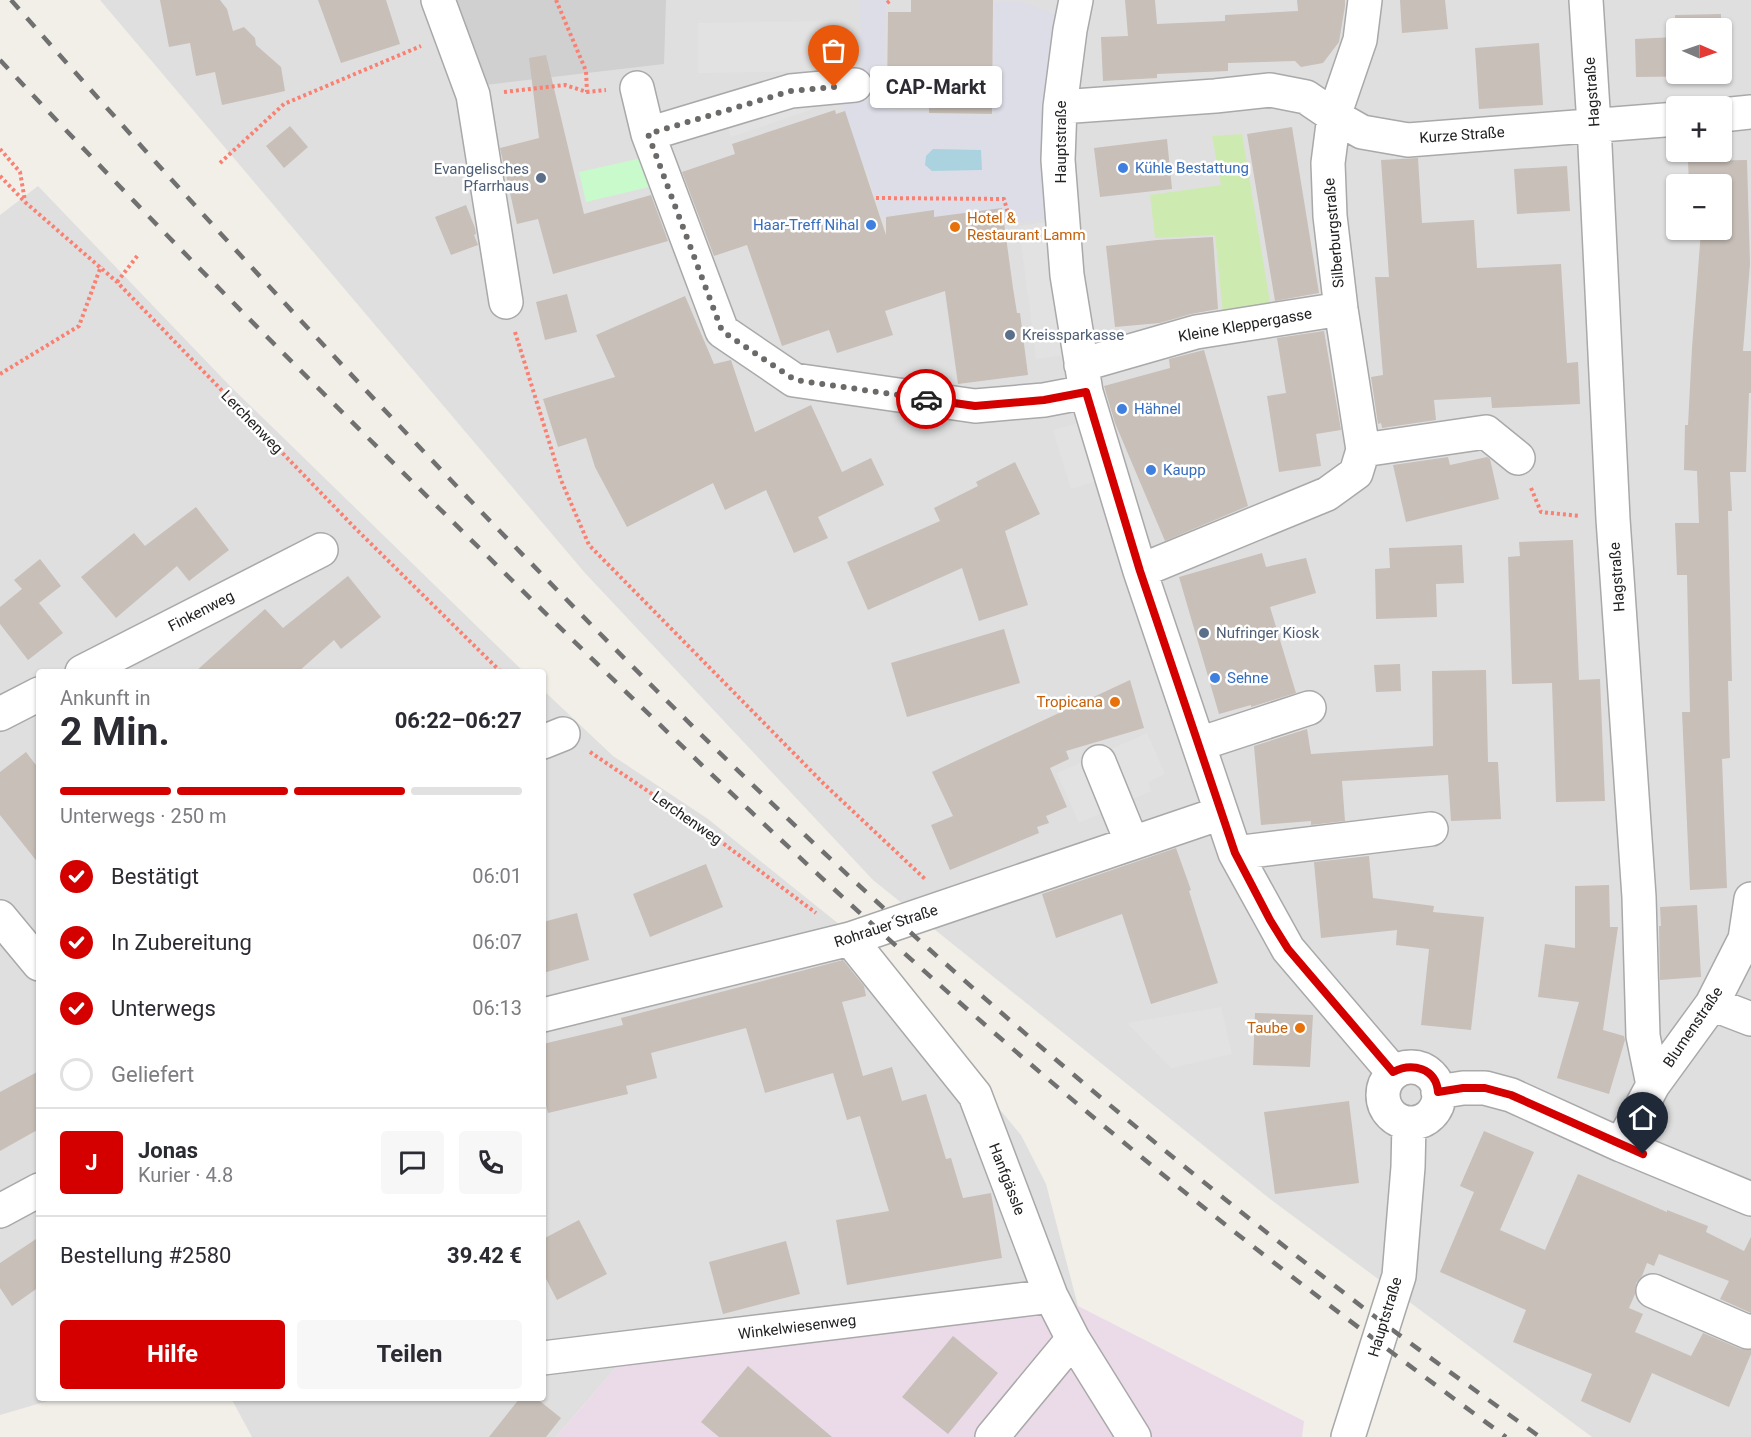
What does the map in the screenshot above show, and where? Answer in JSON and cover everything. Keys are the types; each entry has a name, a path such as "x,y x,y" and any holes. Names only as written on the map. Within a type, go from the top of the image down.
{"street":[{"path":"438,0 473,95 506,302"},
{"name":"Hauptstraße","path":"1076,0 1060,107 1058,160 1067,275 1084,378 1140,571 1235,853 1288,949 1393,1072"},
{"name":"Silberburgstraße","path":"1363,450 1341,309 1330,216 1329,163 1334,116 1360,40 1365,0"},
{"name":"Hagstraße","path":"1586,0 1613,519 1639,897 1643,1036 1653,1086"},
{"path":"648,134 791,91 855,85"},
{"name":"Kleine Kleppergasse","path":"637,88 648,134 722,331 795,380 975,406 1044,400 1084,378 1196,332 1341,309"},
{"path":"1060,107 1270,90 1306,97 1334,116"},
{"path":"1732,114 1751,112"},
{"name":"Kurze Straße","path":"1334,116 1362,132 1408,140 1666,120"},
{"path":"1140,571 1327,494 1356,472 1363,450 1486,432 1518,458"},
{"name":"Finkenweg","path":"88,669 321,550"},
{"path":"0,714 36,696"},
{"path":"1199,744 1310,708"},
{"path":"1099,762 1132,843"},
{"name":"Rohrauer Straße","path":"546,1015 837,930 952,904 1221,813"},
{"path":"1235,853 1431,829"},
{"name":"Blumenstraße","path":"1653,1086 1712,1004 1745,939 1751,899"},
{"path":"0,917 36,960"},
{"name":"Hanfgässle","path":"837,930 975,1095 1051,1296 1073,1339 1134,1437"},
{"path":"1712,1004 1751,1019"},
{"path":"1410,1066 1428,1072 1435,1080 1438,1092 1436,1107 1430,1115 1422,1120 1409,1123 1396,1119 1389,1113 1382,1097 1383,1088 1393,1072 1410,1066"},
{"path":"1621,1145 1653,1086"},
{"path":"1438,1092 1463,1088 1485,1088 1511,1095 1751,1200"},
{"name":"Hauptstraße","path":"1348,1437 1399,1276 1408,1167 1409,1123"},
{"path":"0,1211 36,1192"},
{"path":"1653,1291 1748,1332 1751,1331"},
{"name":"Winkelwiesenweg","path":"546,1358 1051,1296"},
{"path":"992,1437 1073,1339"}],"path":[{"path":"556,0 586,71 587,92"},
{"path":"220,163 284,104 449,34"},
{"path":"473,95 565,85 587,92 637,88"},
{"path":"0,149 20,172 25,202"},
{"name":"Lerchenweg","path":"0,176 25,202 101,266 355,528 498,669"},
{"path":"876,198 1004,199 1009,217"},
{"path":"117,282 138,255"},
{"path":"0,374 79,326 101,266"},
{"path":"506,302 561,480 589,546 823,783 952,904"},
{"path":"1518,458 1541,512 1613,519"},
{"name":"Lerchenweg","path":"553,738 704,829 837,930"}],"shaded area":[{"path":"100,0 1751,0 1751,1437 1592,1437 1274,1202 873,880 585,573"},
{"path":"451,0 666,0 664,64 477,86"},
{"path":"860,0 887,0 882,105 888,110 927,112 928,114 993,115 994,2 1021,2 1059,15 1048,219 1005,224 1002,208 934,217 933,210 882,217 866,168 851,173 838,133 851,128 841,103 861,95"},
{"path":"840,21 841,71 698,73 698,23"},
{"path":"809,98 813,109 731,137 727,126"},
{"path":"38,186 230,386 521,669 36,669 36,1401 48,1401 0,1415 0,215"},
{"path":"1048,222 1066,355 1036,359 1019,226"},
{"path":"1080,423 1097,481 1071,489 1053,430"},
{"path":"546,693 613,756 708,819 860,941 1021,1135 1046,1184 1078,1306 625,1357 556,1437 252,1437 233,1401 546,1401"},
{"path":"1147,733 1165,774 1148,782 1151,791 1079,823 1057,773"},
{"path":"1221,1007 1232,1054 1171,1068 1127,1023"},
{"path":"1078,1306 1304,1421 1302,1437 556,1437 625,1357"}],"green space":[{"path":"1242,134 1271,308 1223,313 1215,235 1155,238 1150,195 1221,185 1212,136"},
{"path":"642,158 649,187 586,202 579,172"}],"water":[{"path":"933,149 981,150 982,170 932,171 925,165 926,156"}],"building":[{"path":"160,0 220,0 227,9 233,31 244,27 255,38 256,45 281,67 285,91 222,105 215,72 196,76 190,43 169,47"},
{"path":"318,0 386,0 400,44 341,63"},
{"path":"911,0 993,0 992,114 929,113 929,100 887,100 888,12 911,12"},
{"path":"1125,0 1155,0 1157,24 1225,21 1225,15 1298,11 1297,0 1345,0 1345,6 1339,42 1323,63 1301,67 1295,61 1228,63 1228,71 1157,74 1157,78 1103,81 1101,37 1128,36"},
{"path":"1400,0 1445,0 1448,29 1402,33"},
{"path":"1721,14 1721,18 1675,18 1675,15"},
{"path":"1666,37 1666,77 1636,77 1635,39"},
{"path":"1539,43 1543,105 1479,109 1475,48"},
{"path":"546,55 584,214 651,195 668,241 553,274 538,219 517,224 500,148 539,138 529,58"},
{"path":"835,110 836,114 845,111 886,235 886,217 934,210 934,217 1002,208 1028,375 958,384 945,291 885,311 893,335 837,353 829,330 782,346 747,245 714,256 682,172 735,154 732,144"},
{"path":"290,126 308,147 284,168 266,146"},
{"path":"1292,127 1319,293 1275,301 1247,134"},
{"path":"1167,139 1172,189 1100,197 1094,148"},
{"path":"1418,158 1422,223 1474,220 1477,268 1561,264 1567,363 1578,362 1580,404 1492,408 1491,397 1434,400 1436,420 1382,428 1381,423 1378,424 1371,377 1383,375 1375,277 1389,277 1381,160"},
{"path":"1747,160 1750,264 1743,351 1751,351 1751,393 1749,393 1746,472 1730,472 1732,511 1728,511 1732,681 1728,681 1730,758 1722,759 1727,888 1690,890 1682,712 1690,712 1687,575 1677,575 1675,523 1699,523 1697,471 1684,470 1685,425 1688,425 1700,240 1732,240 1732,174 1689,174 1688,162"},
{"path":"1567,166 1570,211 1517,214 1514,169"},
{"path":"466,205 475,228 476,234 474,235 478,245 451,255 435,217"},
{"path":"1213,237 1218,309 1160,323 1115,327 1106,246"},
{"path":"567,294 577,332 545,340 536,302"},
{"path":"685,296 714,364 731,360 755,432 811,405 842,472 871,458 884,485 818,517 828,538 794,553 766,490 725,510 713,483 627,527 595,467 586,438 558,447 543,399 615,377 596,335"},
{"path":"1324,331 1341,430 1316,434 1321,466 1279,472 1267,396 1286,393 1277,338"},
{"path":"1204,350 1248,506 1165,541 1115,423 1104,386 1170,368 1169,359"},
{"path":"1448,457 1450,465 1487,457 1490,459 1499,499 1406,522 1393,465"},
{"path":"1015,462 1040,514 1005,531 1028,605 979,621 962,568 868,610 847,562 940,521 934,508 978,486 976,482"},
{"path":"196,507 229,550 189,581 177,566 116,618 81,577 134,533 145,546"},
{"path":"1573,540 1579,680 1600,679 1605,801 1556,802 1552,683 1512,684 1508,557 1520,556 1519,542"},
{"path":"1462,545 1464,583 1436,584 1437,617 1376,619 1375,569 1390,568 1389,548"},
{"path":"1262,553 1266,567 1306,558 1316,593 1270,607 1296,693 1219,714 1179,577"},
{"path":"40,559 61,586 39,603 63,633 28,660 0,624 0,607 22,589 14,580"},
{"path":"348,576 381,617 341,649 334,640 301,669 198,669 265,609 283,628"},
{"path":"1004,629 1020,683 907,717 891,663"},
{"path":"1400,664 1401,691 1376,692 1374,665"},
{"path":"1486,670 1488,762 1498,762 1501,819 1451,821 1448,775 1342,781 1345,821 1311,825 1311,821 1261,825 1254,746 1307,729 1311,754 1433,746 1432,671"},
{"path":"1130,680 1144,728 1066,751 1069,759 1050,768 1067,807 1046,816 1049,823 1037,827 1039,833 950,870 931,825 953,816 932,772"},
{"path":"26,752 36,765 36,860 0,815 0,772"},
{"path":"1176,848 1191,890 1189,891 1218,983 1151,1004 1122,914 1056,938 1042,894"},
{"path":"1369,856 1373,898 1434,906 1433,912 1484,917 1471,1030 1421,1025 1429,949 1396,945 1397,930 1321,938 1314,862"},
{"path":"706,864 723,907 650,937 633,894"},
{"path":"1609,885 1610,927 1618,927 1603,1030 1624,1036 1625,1040 1609,1094 1557,1078 1579,1002 1538,997 1545,944 1575,948 1575,886"},
{"path":"1697,905 1701,977 1660,980 1660,907"},
{"path":"577,913 589,960 546,972 546,921"},
{"path":"843,960 864,986 866,996 842,1002 863,1076 892,1067 902,1101 926,1094 946,1159 951,1158 963,1198 991,1193 1002,1258 847,1285 836,1220 889,1211 860,1116 847,1120 833,1073 765,1093 746,1028 651,1053 657,1078 626,1086 628,1094 548,1113 546,1043 623,1025 621,1018"},
{"path":"1255,1013 1313,1015 1310,1067 1253,1065"},
{"path":"36,1073 36,1131 0,1151 0,1092"},
{"path":"1349,1101 1359,1183 1275,1194 1264,1112"},
{"path":"1484,1131 1534,1152 1500,1230 1545,1250 1578,1174 1667,1212 1667,1210 1708,1226 1706,1232 1744,1251 1751,1237 1751,1313 1720,1299 1729,1281 1659,1254 1654,1266 1647,1263 1642,1276 1636,1283 1635,1294 1629,1308 1643,1314 1635,1332 1691,1356 1703,1333 1741,1349 1751,1350 1729,1407 1652,1373 1630,1423 1581,1401 1592,1374 1513,1342 1526,1310 1440,1272 1474,1192 1460,1186"},
{"path":"579,1220 607,1274 557,1300 546,1279 546,1237"},
{"path":"36,1239 36,1289 12,1306 0,1288 0,1263"},
{"path":"786,1241 800,1294 723,1314 709,1262"},
{"path":"953,1336 998,1373 948,1434 902,1397"},
{"path":"748,1366 832,1437 719,1437 701,1422"},
{"path":"518,1401 540,1401 561,1418 546,1437 489,1437"}],"railway":[{"path":"11,0 237,251 410,437 637,671 810,840 983,997 1150,1138 1378,1319 1540,1437"},
{"path":"0,60 281,351 533,601 695,759 860,913 1029,1063 1212,1214 1309,1290 1506,1437"}],"way so far":[{"path":"834,87 791,91 648,134 722,331 795,380 926,399"}],"place":[{"name":"CAP-Markt","path":"834,87"},
{"name":"Kühle Bestattung","path":"1123,168"},
{"name":"Evangelisches Pfarrhaus","path":"541,178"},
{"name":"Haar-Treff Nihal","path":"871,225"},
{"name":"Hotel & Restaurant Lamm","path":"955,227"},
{"name":"Kreissparkasse","path":"1010,335"},
{"name":"Hähnel","path":"1122,409"},
{"name":"Kaupp","path":"1151,470"},
{"name":"Nufringer Kiosk","path":"1204,633"},
{"name":"Sehne","path":"1215,678"},
{"name":"Tropicana","path":"1115,702"},
{"name":"Taube","path":"1300,1028"}],"route":[{"path":"926,399 975,406 1044,400 1086,392 1140,571 1235,853 1288,949 1393,1072 1410,1066 1420,1068 1428,1072 1435,1080 1438,1092 1463,1088 1485,1088 1511,1095 1643,1154"}]}
